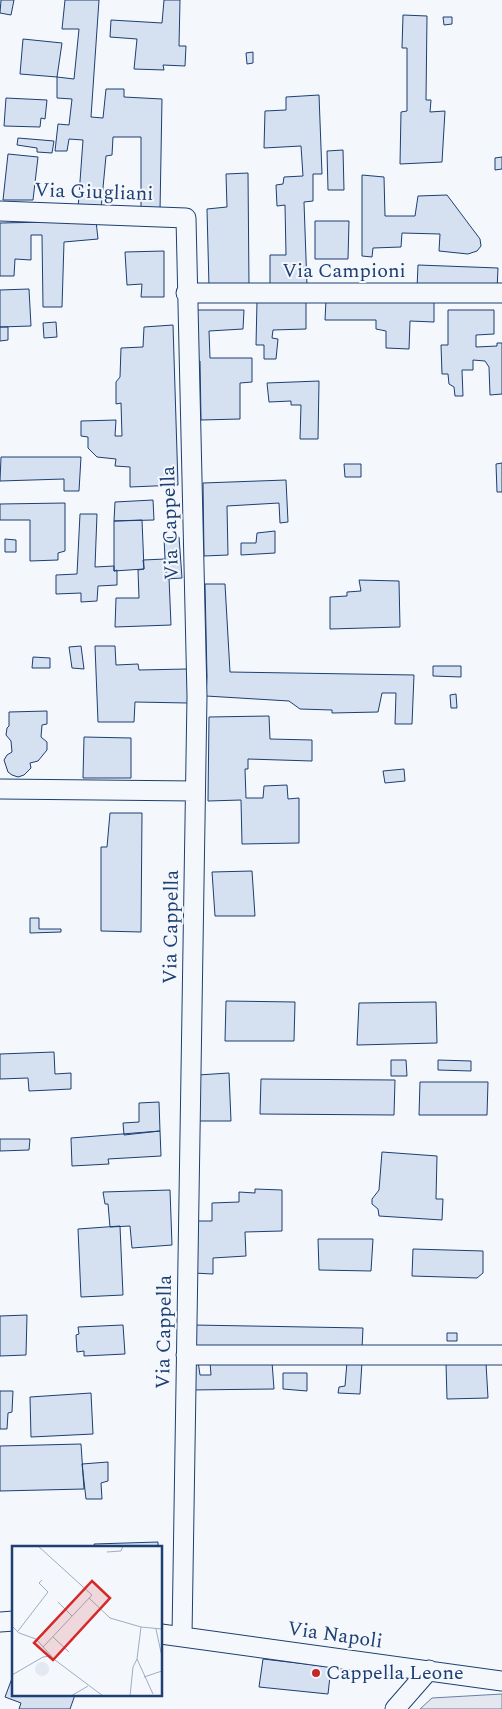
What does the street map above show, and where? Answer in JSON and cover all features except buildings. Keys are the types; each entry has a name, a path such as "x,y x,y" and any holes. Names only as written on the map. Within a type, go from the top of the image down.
{"street":[{"name":"Via Giugliani","path":"0,211 186,218"},
{"name":"Via Cappella","path":"182,1636 197,696 186,293 186,218"},
{"name":"Via Campioni","path":"186,293 502,293"},
{"path":"0,789 195,791"},
{"path":"186,1355 502,1355"},
{"name":"Via Napoli","path":"162,1634 502,1681"},
{"path":"395,1709 429,1670"}],"shaded area":[{"path":"502,1694 502,1709 420,1709 432,1698"}],"place":[{"name":"Cappella Leone","path":"316,1673"}]}
